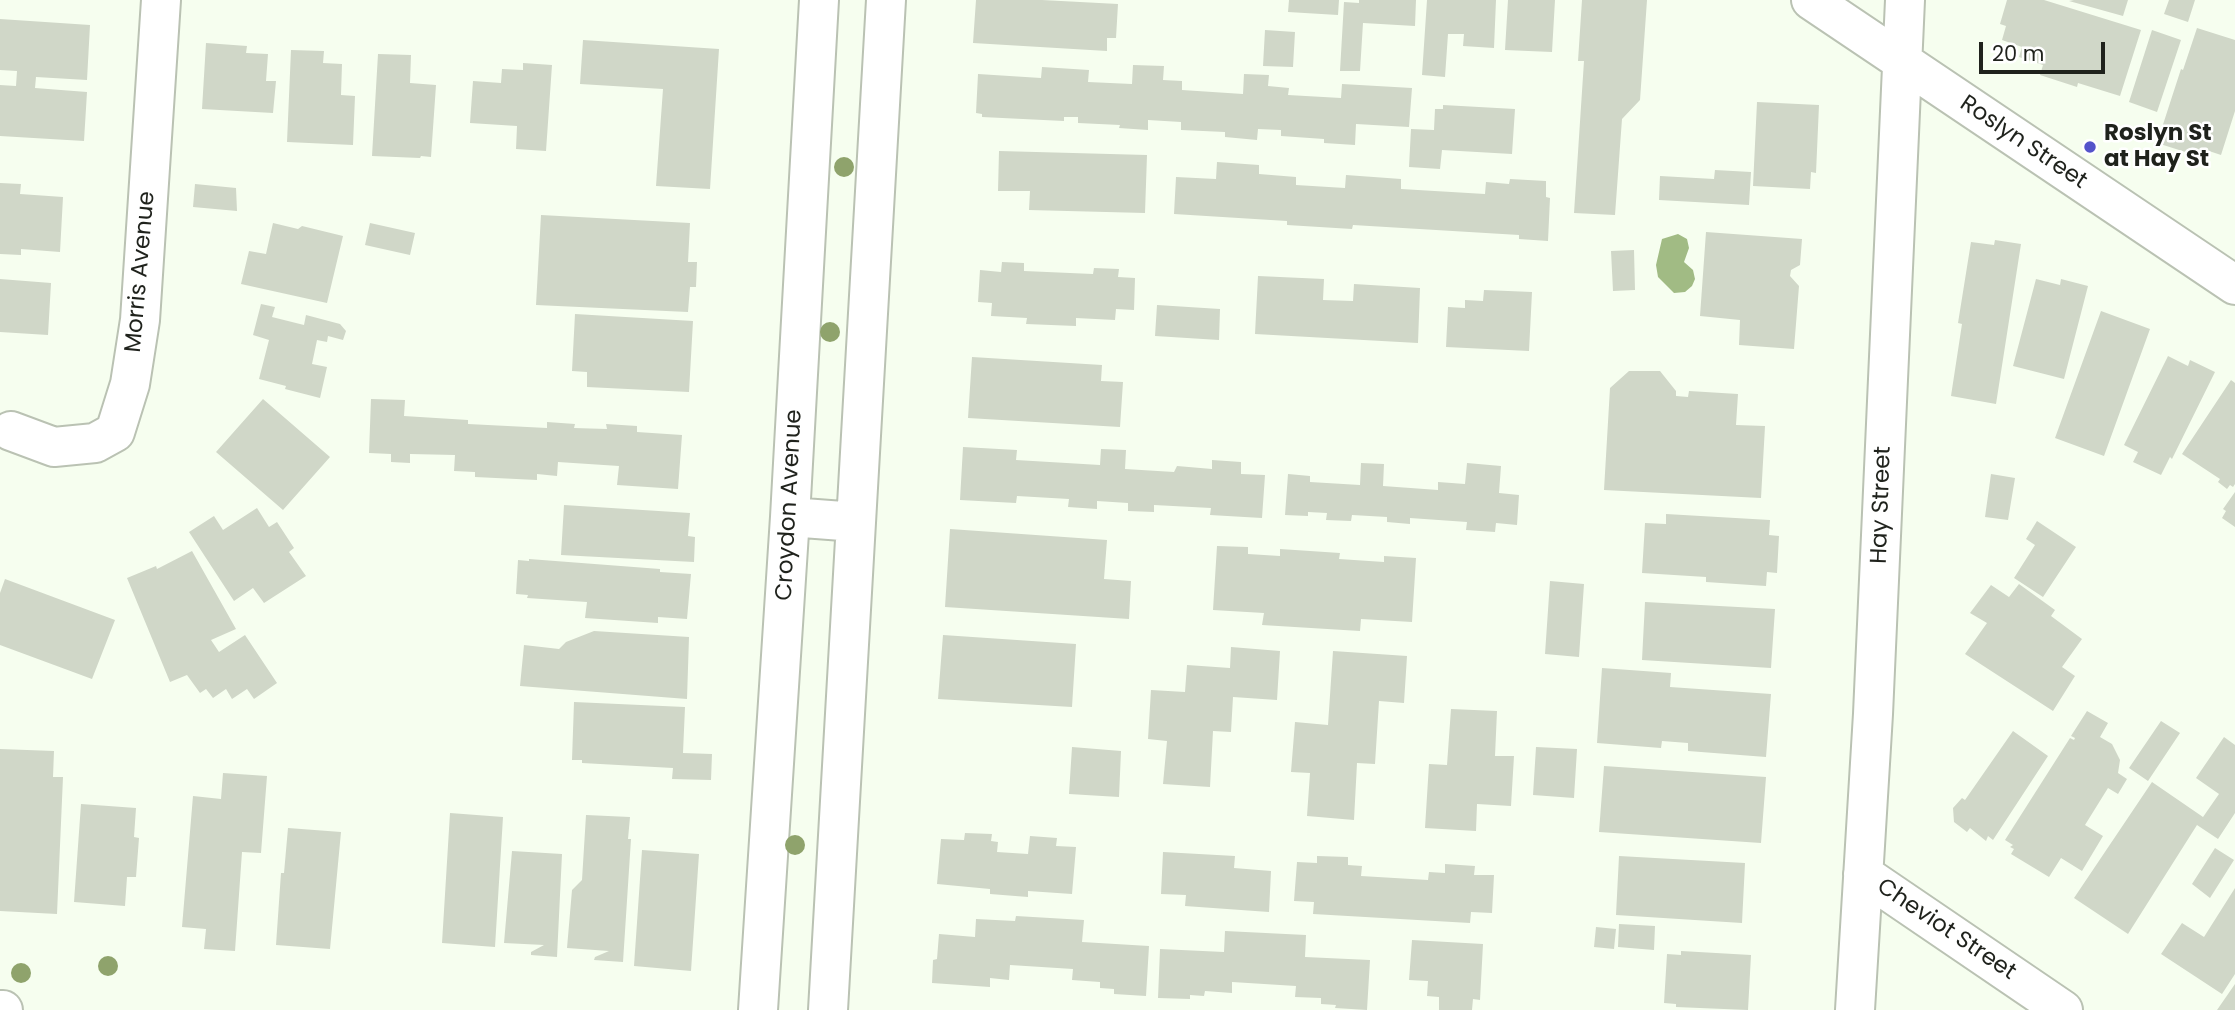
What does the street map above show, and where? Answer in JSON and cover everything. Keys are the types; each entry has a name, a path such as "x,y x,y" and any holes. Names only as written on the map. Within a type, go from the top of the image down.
{"street":[{"name":"Morris Avenue","path":"11,431 54,447 95,443 115,432 130,384 140,320 161,0"},
{"name":"Croydon Avenue","path":"758,1010 790,517 819,0"},
{"path":"828,1010 884,0"},
{"name":"Roslyn Street","path":"1811,0 2235,285"},
{"name":"Hay Street","path":"1855,1010 1874,700 1905,0"},
{"path":"790,517 856,522"},
{"name":"Cheviot Street","path":"1863,874 2063,1010"}],"shaded area":[{"path":"1678,234 1687,239 1689,248 1684,262 1693,270 1695,279 1685,292 1674,293 1658,277 1656,265 1662,239"}],"building":[{"path":"976,0 1118,4 1116,38 1107,38 1107,51 973,43"},
{"path":"1289,0 1339,0 1338,15 1288,12"},
{"path":"1359,0 1416,0 1415,26 1363,23 1360,71 1340,71 1344,2 1359,3"},
{"path":"1427,0 1496,0 1494,48 1463,46 1464,34 1448,34 1445,77 1422,75"},
{"path":"1508,0 1555,0 1552,52 1505,50"},
{"path":"1582,0 1647,0 1640,100 1622,119 1615,215 1574,213 1584,61 1578,61"},
{"path":"2007,0 2044,0 2141,30 2120,96 2078,83 2077,87 2040,75 2043,65 2019,57 2022,47 2002,40 2006,26 2000,24"},
{"path":"2128,0 2123,16 2069,1"},
{"path":"2169,0 2195,0 2188,22 2164,14"},
{"path":"0,19 90,25 87,80 36,77 35,88 87,92 84,141 0,136 0,85 16,86 17,71 0,70"},
{"path":"2197,28 2235,40 2235,111 2221,155 2200,148 2198,156 2157,143"},
{"path":"1265,30 1295,32 1293,67 1263,66"},
{"path":"2152,30 2181,40 2157,112 2129,102"},
{"path":"583,40 719,49 710,189 656,186 663,89 580,84"},
{"path":"206,43 247,46 246,53 268,54 266,81 276,81 273,113 202,109"},
{"path":"291,50 324,51 323,63 342,64 341,95 355,96 353,145 287,142"},
{"path":"378,54 411,55 410,83 436,85 431,157 372,156"},
{"path":"523,63 552,65 546,151 516,149 517,126 470,123 473,81 501,83 502,69 523,70"},
{"path":"1133,65 1164,66 1163,80 1182,81 1182,90 1243,94 1244,74 1269,75 1268,86 1289,88 1288,95 1341,98 1342,84 1412,88 1409,127 1356,124 1355,145 1324,143 1324,139 1281,136 1281,130 1258,129 1257,140 1225,137 1225,132 1181,130 1181,122 1148,120 1148,130 1119,128 1120,125 1078,123 1078,117 1064,117 1064,121 982,117 982,114 976,113 978,74 1041,78 1042,67 1089,70 1088,82 1132,84"},
{"path":"1757,102 1819,105 1816,173 1811,172 1810,189 1753,186"},
{"path":"1443,105 1515,109 1512,154 1442,150 1440,169 1409,167 1411,129 1434,130 1435,109 1443,109"},
{"path":"999,151 1147,155 1145,213 1029,210 1030,191 998,191"},
{"path":"1217,162 1259,165 1259,174 1296,177 1296,185 1345,188 1346,175 1401,179 1401,189 1485,194 1486,182 1509,184 1510,179 1546,181 1546,197 1550,198 1548,241 1519,239 1519,235 1353,225 1352,229 1287,225 1287,221 1174,214 1176,177 1216,179"},
{"path":"1715,170 1751,172 1749,205 1659,200 1660,176 1714,179"},
{"path":"0,183 21,184 20,194 63,197 60,252 21,249 21,255 0,254"},
{"path":"195,184 236,188 237,211 193,207"},
{"path":"541,215 690,223 688,262 697,262 696,287 690,287 688,312 536,305"},
{"path":"273,223 298,229 302,226 343,236 327,303 241,284 249,251 266,254"},
{"path":"370,223 415,233 410,255 365,245"},
{"path":"1706,232 1802,239 1800,265 1791,270 1790,276 1799,286 1794,349 1739,345 1740,320 1700,316"},
{"path":"1995,240 2021,244 1996,404 1951,396 1962,324 1958,323 1971,242 1994,245"},
{"path":"1634,250 1635,290 1613,291 1611,251"},
{"path":"1002,262 1024,263 1024,271 1093,274 1094,268 1119,269 1118,277 1135,278 1134,310 1116,309 1115,320 1076,318 1076,326 1026,324 1027,318 991,316 992,303 978,302 980,270 1001,272"},
{"path":"1258,276 1324,279 1323,300 1353,301 1354,284 1420,288 1418,343 1255,334"},
{"path":"0,279 51,283 48,335 0,332"},
{"path":"2036,279 2060,285 2061,279 2088,286 2064,379 2013,366"},
{"path":"1484,290 1532,292 1529,351 1446,347 1448,307 1465,308 1465,300 1483,301"},
{"path":"261,304 275,307 272,317 304,325 306,315 340,324 346,331 343,340 328,336 327,342 317,340 312,364 327,367 320,398 259,379 269,340 253,335"},
{"path":"1157,305 1220,309 1219,340 1155,336"},
{"path":"2101,311 2150,329 2104,456 2055,438"},
{"path":"575,314 693,321 689,392 587,387 587,372 572,371"},
{"path":"2168,356 2188,366 2190,360 2215,372 2172,459 2170,457 2161,475 2133,462 2138,452 2124,445"},
{"path":"972,357 1102,365 1101,381 1123,382 1120,427 968,418"},
{"path":"1629,371 1660,371 1676,391 1676,396 1688,397 1689,391 1738,394 1736,425 1765,426 1761,498 1604,490 1610,388"},
{"path":"2231,380 2235,383 2235,484 2227,489 2218,482 2220,479 2182,454"},
{"path":"263,399 330,457 283,510 216,452"},
{"path":"371,399 405,400 404,416 468,420 468,424 547,428 547,422 575,424 574,428 607,429 606,424 637,426 637,432 682,435 678,489 617,485 619,466 558,462 557,476 537,474 537,480 475,477 475,472 454,471 455,455 410,454 410,463 391,462 391,454 369,453"},
{"path":"963,447 1017,450 1016,460 1100,465 1101,449 1126,450 1125,469 1174,472 1177,466 1212,469 1212,460 1241,462 1241,474 1265,475 1262,518 1210,515 1211,508 1154,505 1154,512 1128,511 1128,503 1097,501 1097,509 1068,507 1069,499 1017,496 1016,503 960,500"},
{"path":"1361,463 1384,464 1383,486 1438,490 1438,482 1465,484 1467,463 1501,466 1499,493 1519,495 1517,525 1496,523 1495,532 1466,530 1467,522 1410,518 1410,524 1387,522 1387,517 1352,515 1351,521 1326,520 1327,513 1285,515 1288,474 1310,476 1310,482 1360,485"},
{"path":"1991,474 2015,478 2008,520 1985,517"},
{"path":"2235,492 2235,527 2222,518 2226,511 2223,509"},
{"path":"564,505 690,513 688,536 695,537 694,562 561,555"},
{"path":"257,508 269,527 277,522 294,548 289,552 306,576 264,603 253,588 234,601 189,532 214,516 223,530"},
{"path":"1666,514 1770,520 1769,535 1779,536 1777,573 1767,572 1766,586 1706,582 1706,577 1642,573 1645,523 1666,524"},
{"path":"2037,521 2076,547 2043,597 2014,578 2035,545 2026,539"},
{"path":"950,529 1107,540 1104,579 1131,581 1129,619 945,607"},
{"path":"1217,546 1248,547 1248,554 1280,556 1280,549 1340,553 1339,559 1384,562 1384,556 1416,558 1412,622 1361,619 1360,631 1262,625 1264,613 1213,610"},
{"path":"192,551 236,629 211,640 219,652 245,635 277,683 254,699 247,689 232,699 226,689 213,698 206,689 200,693 187,675 170,682 127,578 156,566 157,569"},
{"path":"518,560 660,569 660,572 691,574 687,619 658,617 658,623 585,618 587,602 527,598 528,595 516,594"},
{"path":"5,579 115,620 92,679 0,645 0,593"},
{"path":"1550,581 1584,584 1579,657 1545,654"},
{"path":"2019,584 2055,610 2051,616 2082,639 2062,667 2075,676 2053,711 1965,654 1987,623 1970,613 1991,585 2009,597"},
{"path":"1645,602 1775,609 1771,668 1642,660"},
{"path":"594,631 689,637 687,699 520,686 524,645 559,649 566,642"},
{"path":"943,635 1076,644 1072,707 938,699"},
{"path":"1231,647 1280,651 1277,700 1233,697 1231,732 1213,731 1210,787 1163,784 1167,741 1148,739 1151,690 1185,692 1187,665 1230,668"},
{"path":"1333,651 1407,656 1404,703 1379,701 1375,764 1357,763 1354,820 1307,816 1310,773 1291,772 1295,722 1328,725"},
{"path":"1602,668 1671,673 1670,687 1771,694 1766,757 1688,751 1688,743 1662,741 1661,748 1597,743"},
{"path":"574,702 685,707 683,753 712,754 711,780 672,779 673,768 582,763 582,760 572,760"},
{"path":"1451,709 1497,711 1495,756 1514,756 1511,806 1477,804 1476,831 1425,828 1429,764 1447,765"},
{"path":"2087,711 2108,723 2100,737 2112,744 2120,760 2118,773 2127,779 2118,794 2108,788 2085,825 2103,836 2082,871 2061,858 2049,877 2011,854 2014,849 2010,847 2013,845 2005,840 2070,738 2074,740 2071,736"},
{"path":"2161,721 2180,733 2148,781 2129,768"},
{"path":"2013,731 2048,756 1993,840 1988,836 1986,841 1970,828 1967,832 1954,822 1953,808 1962,798 1965,800"},
{"path":"2224,737 2235,745 2235,813 2218,839 2197,825 2128,934 2074,898 2152,782 2203,817 2219,794 2196,778"},
{"path":"1072,747 1121,751 1119,797 1069,794"},
{"path":"1536,747 1577,749 1574,798 1533,795"},
{"path":"0,749 54,751 53,777 63,777 57,914 0,911"},
{"path":"1604,766 1766,777 1761,843 1599,832"},
{"path":"223,773 267,776 261,853 242,852 235,951 204,949 206,929 182,927 193,796 221,799"},
{"path":"81,804 136,808 134,837 139,838 136,877 127,877 125,906 74,902"},
{"path":"450,813 503,817 495,947 442,943"},
{"path":"586,815 630,817 623,962 594,960 609,951 567,948 572,890 582,880"},
{"path":"288,828 341,832 330,949 276,945 281,873 284,873"},
{"path":"965,833 992,834 991,841 998,842 997,852 1028,854 1030,836 1057,838 1056,846 1076,847 1072,894 1028,891 1028,897 990,894 990,889 937,884 941,839 964,840"},
{"path":"2215,848 2234,860 2210,898 2192,884"},
{"path":"642,850 699,854 691,971 634,966"},
{"path":"512,851 562,854 557,957 531,955 531,952 544,945 504,943"},
{"path":"1163,852 1235,856 1234,868 1271,871 1269,912 1185,906 1186,895 1161,894"},
{"path":"1317,856 1348,857 1348,865 1362,866 1361,876 1428,880 1429,872 1445,873 1445,864 1475,866 1474,875 1494,875 1492,913 1471,912 1470,923 1313,914 1314,902 1294,901 1297,862 1317,863"},
{"path":"1619,856 1745,863 1742,923 1616,915"},
{"path":"2235,888 2235,974 2222,994 2161,954 2182,923 2204,937"},
{"path":"1016,916 1084,920 1082,942 1149,946 1146,996 1114,994 1114,989 1100,988 1100,982 1072,980 1073,969 1010,965 1009,980 990,978 990,987 932,983 933,960 937,959 939,934 975,937 976,919 1015,921"},
{"path":"1619,924 1655,926 1654,950 1618,947"},
{"path":"1596,927 1616,929 1614,949 1594,947"},
{"path":"1225,931 1306,935 1305,957 1370,960 1367,1010 1335,1008 1336,1005 1321,1004 1321,998 1295,997 1296,986 1232,982 1232,993 1205,991 1204,996 1190,995 1190,999 1158,998 1160,949 1224,952"},
{"path":"1412,940 1483,944 1480,1000 1473,999 1472,1010 1439,1010 1439,997 1427,996 1428,981 1409,980"},
{"path":"1681,951 1751,955 1748,1010 1676,1007 1676,1004 1664,1003 1667,954 1681,955"},
{"path":"2235,984 2235,1010 2217,1010"}],"place":[{"name":"Roslyn St at Hay St","path":"2090,147"}]}
